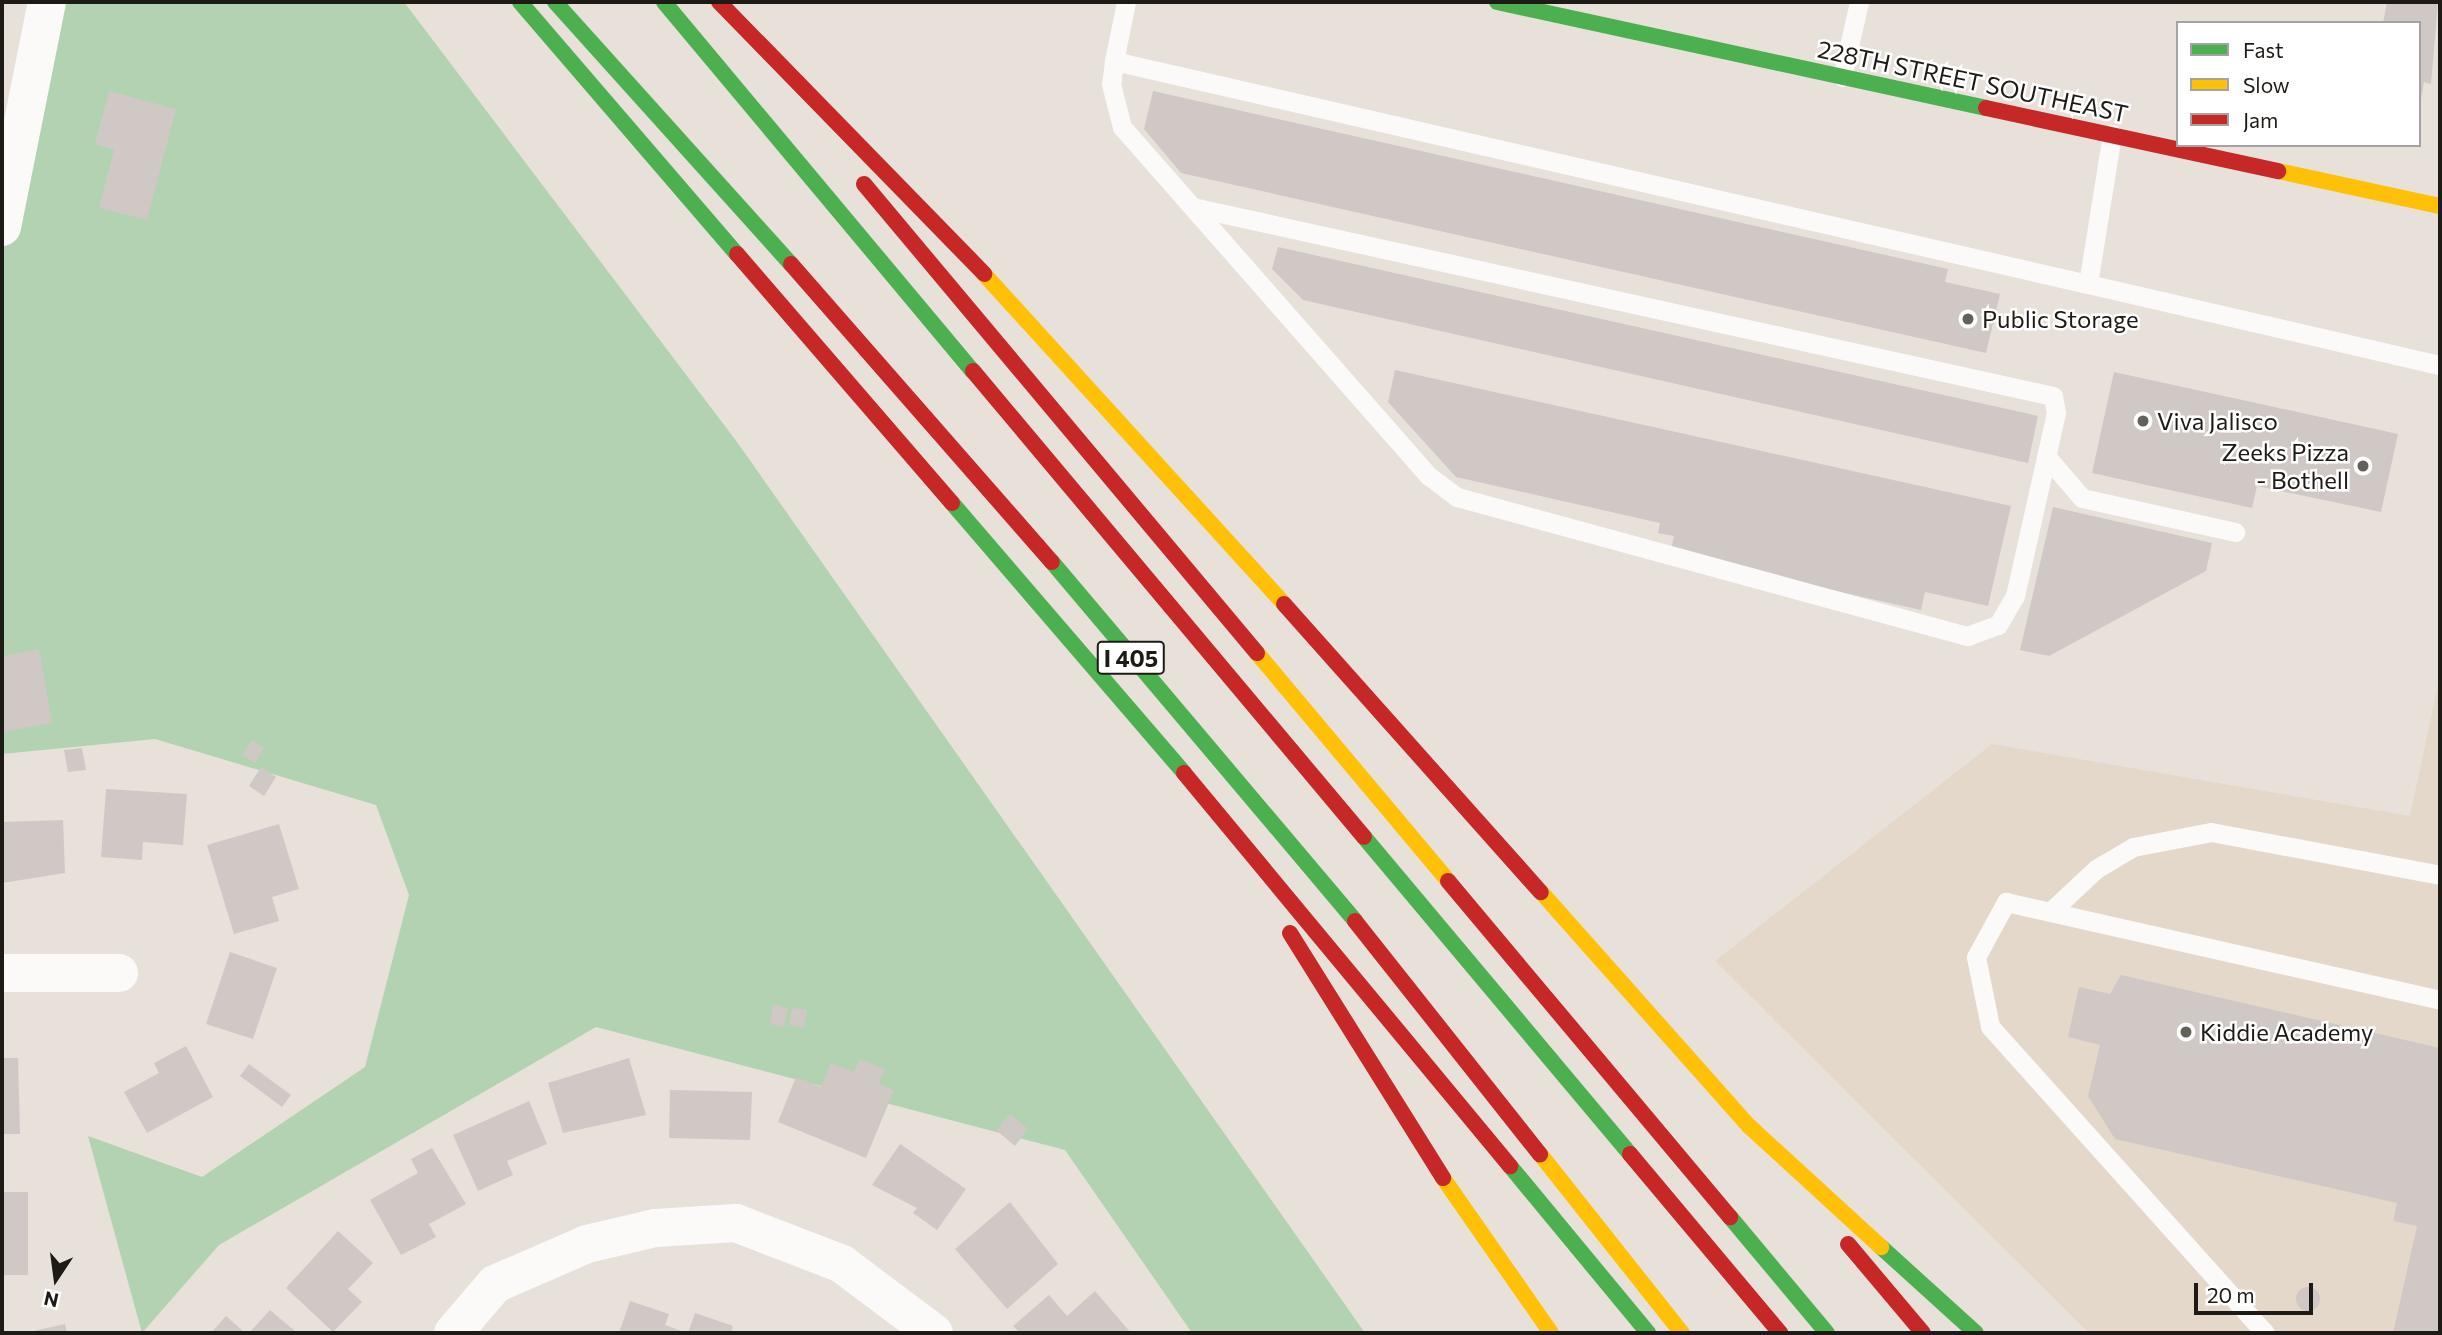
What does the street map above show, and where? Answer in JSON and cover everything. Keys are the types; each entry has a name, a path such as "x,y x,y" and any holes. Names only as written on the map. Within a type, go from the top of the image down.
{"main road":[{"name":"I 405","path":"520,2 1173,759 1648,1333"},
{"name":"I 405","path":"555,2 903,388 1288,837 1682,1333"},
{"name":"I 405","path":"664,2 1780,1333"},
{"path":"712,2 837,151"},
{"path":"719,2 1048,339 1750,1128 1923,1333"},
{"name":"228TH STREET SOUTHEAST","path":"1497,2 2440,206"},
{"path":"855,172 1827,1333"},
{"path":"1173,759 1471,1222 1550,1333"},
{"path":"1750,1128 1976,1333"}],"street":[{"path":"2,227 7,178 47,2"},
{"path":"2,973 118,973"},
{"path":"453,1333 495,1284 587,1244 655,1228 736,1223 842,1264 934,1333"}],"lane":[{"path":"1126,2 1111,84 1122,127 1429,476 1457,497 1499,511 1967,636 1998,625 2014,596 2056,413 2053,396 1193,207"},
{"path":"1842,77 1859,2"},
{"path":"1114,61 2440,365"},
{"path":"2088,284 2112,134"},
{"path":"2046,456 2082,498 2235,531"},
{"path":"2050,912 2096,869 2133,847 2211,832 2440,875"},
{"path":"2265,1333 1990,1026 1976,957 2006,902 2440,1000"}],"shaded area":[{"path":"2440,675 2440,1333 2089,1333 1715,961 1992,744 2410,816"}],"green space":[{"path":"47,2 404,2 737,442 1365,1333 1192,1333 1065,1150 596,1027 219,1245 142,1333 88,1136 202,1177 365,1067 409,895 376,805 155,739 2,754 2,227"}],"building":[{"path":"2387,2 2438,2 2431,84 2424,82 2421,99 2421,21 2383,21"},
{"path":"109,91 176,109 147,220 99,208 114,150 95,144"},
{"path":"1153,91 1948,269 1945,282 2000,294 1986,353 1181,173 1144,129"},
{"path":"1278,247 2038,416 2028,463 1303,300 1272,269"},
{"path":"1395,370 2011,506 1988,606 1925,592 1921,610 1670,554 1674,536 1658,533 1660,523 1456,477 1388,402"},
{"path":"2114,372 2398,434 2381,512 2257,486 2252,508 2092,473"},
{"path":"2053,507 2212,543 2206,571 2049,656 2020,650"},
{"path":"39,649 52,723 2,732 2,656"},
{"path":"252,740 264,748 255,763 242,755"},
{"path":"82,748 86,770 68,772 64,750"},
{"path":"261,767 276,777 264,796 249,786"},
{"path":"106,789 187,794 183,845 143,842 142,860 101,857"},
{"path":"63,820 65,873 2,883 2,822"},
{"path":"279,824 299,889 272,897 279,921 234,934 207,845"},
{"path":"230,952 277,968 253,1039 206,1024"},
{"path":"2121,975 2440,1048 2440,1333 2393,1333 2417,1226 2393,1221 2397,1203 2115,1139 2088,1096 2100,1045 2068,1037 2079,987 2110,994"},
{"path":"773,1004 788,1008 784,1027 770,1024"},
{"path":"792,1008 807,1010 804,1028 789,1025"},
{"path":"186,1046 213,1097 147,1133 124,1092 159,1073 154,1063"},
{"path":"2,1058 18,1058 20,1134 2,1134"},
{"path":"629,1058 646,1115 563,1133 548,1083"},
{"path":"860,1059 885,1069 879,1084 894,1090 866,1158 778,1122 796,1077 821,1087 831,1063 854,1072"},
{"path":"249,1064 291,1095 282,1107 240,1076"},
{"path":"670,1090 752,1092 750,1140 669,1138"},
{"path":"529,1101 547,1144 507,1161 513,1175 478,1191 453,1135"},
{"path":"1010,1114 1028,1129 1015,1146 996,1130"},
{"path":"900,1144 966,1189 937,1230 913,1213 917,1208 872,1185"},
{"path":"432,1148 466,1204 429,1224 436,1237 401,1255 370,1200 418,1173 411,1159"},
{"path":"2,1192 28,1192 28,1275 2,1275"},
{"path":"1010,1202 1058,1264 1007,1309 955,1249"},
{"path":"338,1231 373,1263 348,1289 362,1302 333,1332 286,1288"},
{"path":"2303,1287 2313,1287 2320,1294 2320,1304 2313,1311 2303,1311 2296,1304 2296,1294"},
{"path":"1095,1291 1131,1333 1020,1333 1013,1326 1049,1295 1067,1316"},
{"path":"630,1301 669,1314 665,1325 687,1333 619,1333"},
{"path":"270,1310 297,1333 249,1333"},
{"path":"695,1313 733,1326 731,1333 688,1333"},
{"path":"226,1316 245,1333 211,1333"},
{"path":"65,1324 67,1333 29,1333 29,1332"}],"traffic: fast":[{"path":"520,2 737,254"},
{"path":"555,2 791,264"},
{"path":"664,2 973,371"},
{"path":"1497,2 1986,108"},
{"path":"952,503 1184,773"},
{"path":"1052,562 1355,921"},
{"path":"1364,837 1630,1154"},
{"path":"1510,1166 1648,1333"},
{"path":"1730,1217 1827,1333"},
{"path":"1881,1247 1976,1333"}],"traffic: slow":[{"path":"2278,171 2440,206"},
{"path":"984,274 1284,604"},
{"path":"1257,653 1448,881"},
{"path":"1541,892 1750,1127 1881,1247"},
{"path":"1540,1154 1682,1333"},
{"path":"1443,1178 1551,1333"}],"traffic: jam":[{"path":"719,2 984,274"},
{"path":"1986,108 2278,171"},
{"path":"864,184 1257,653"},
{"path":"737,254 952,503"},
{"path":"791,264 1052,562"},
{"path":"973,371 1364,837"},
{"path":"1284,604 1541,892"},
{"path":"1184,773 1510,1166"},
{"path":"1448,881 1730,1217"},
{"path":"1355,921 1540,1154"},
{"path":"1290,933 1443,1178"},
{"path":"1630,1154 1780,1333"},
{"path":"1848,1244 1923,1333"}],"place":[{"name":"Public Storage","path":"1968,319"},
{"name":"Viva Jalisco","path":"2143,421"},
{"name":"Zeeks Pizza - Bothell","path":"2363,466"},
{"name":"Kiddie Academy","path":"2186,1032"}]}
